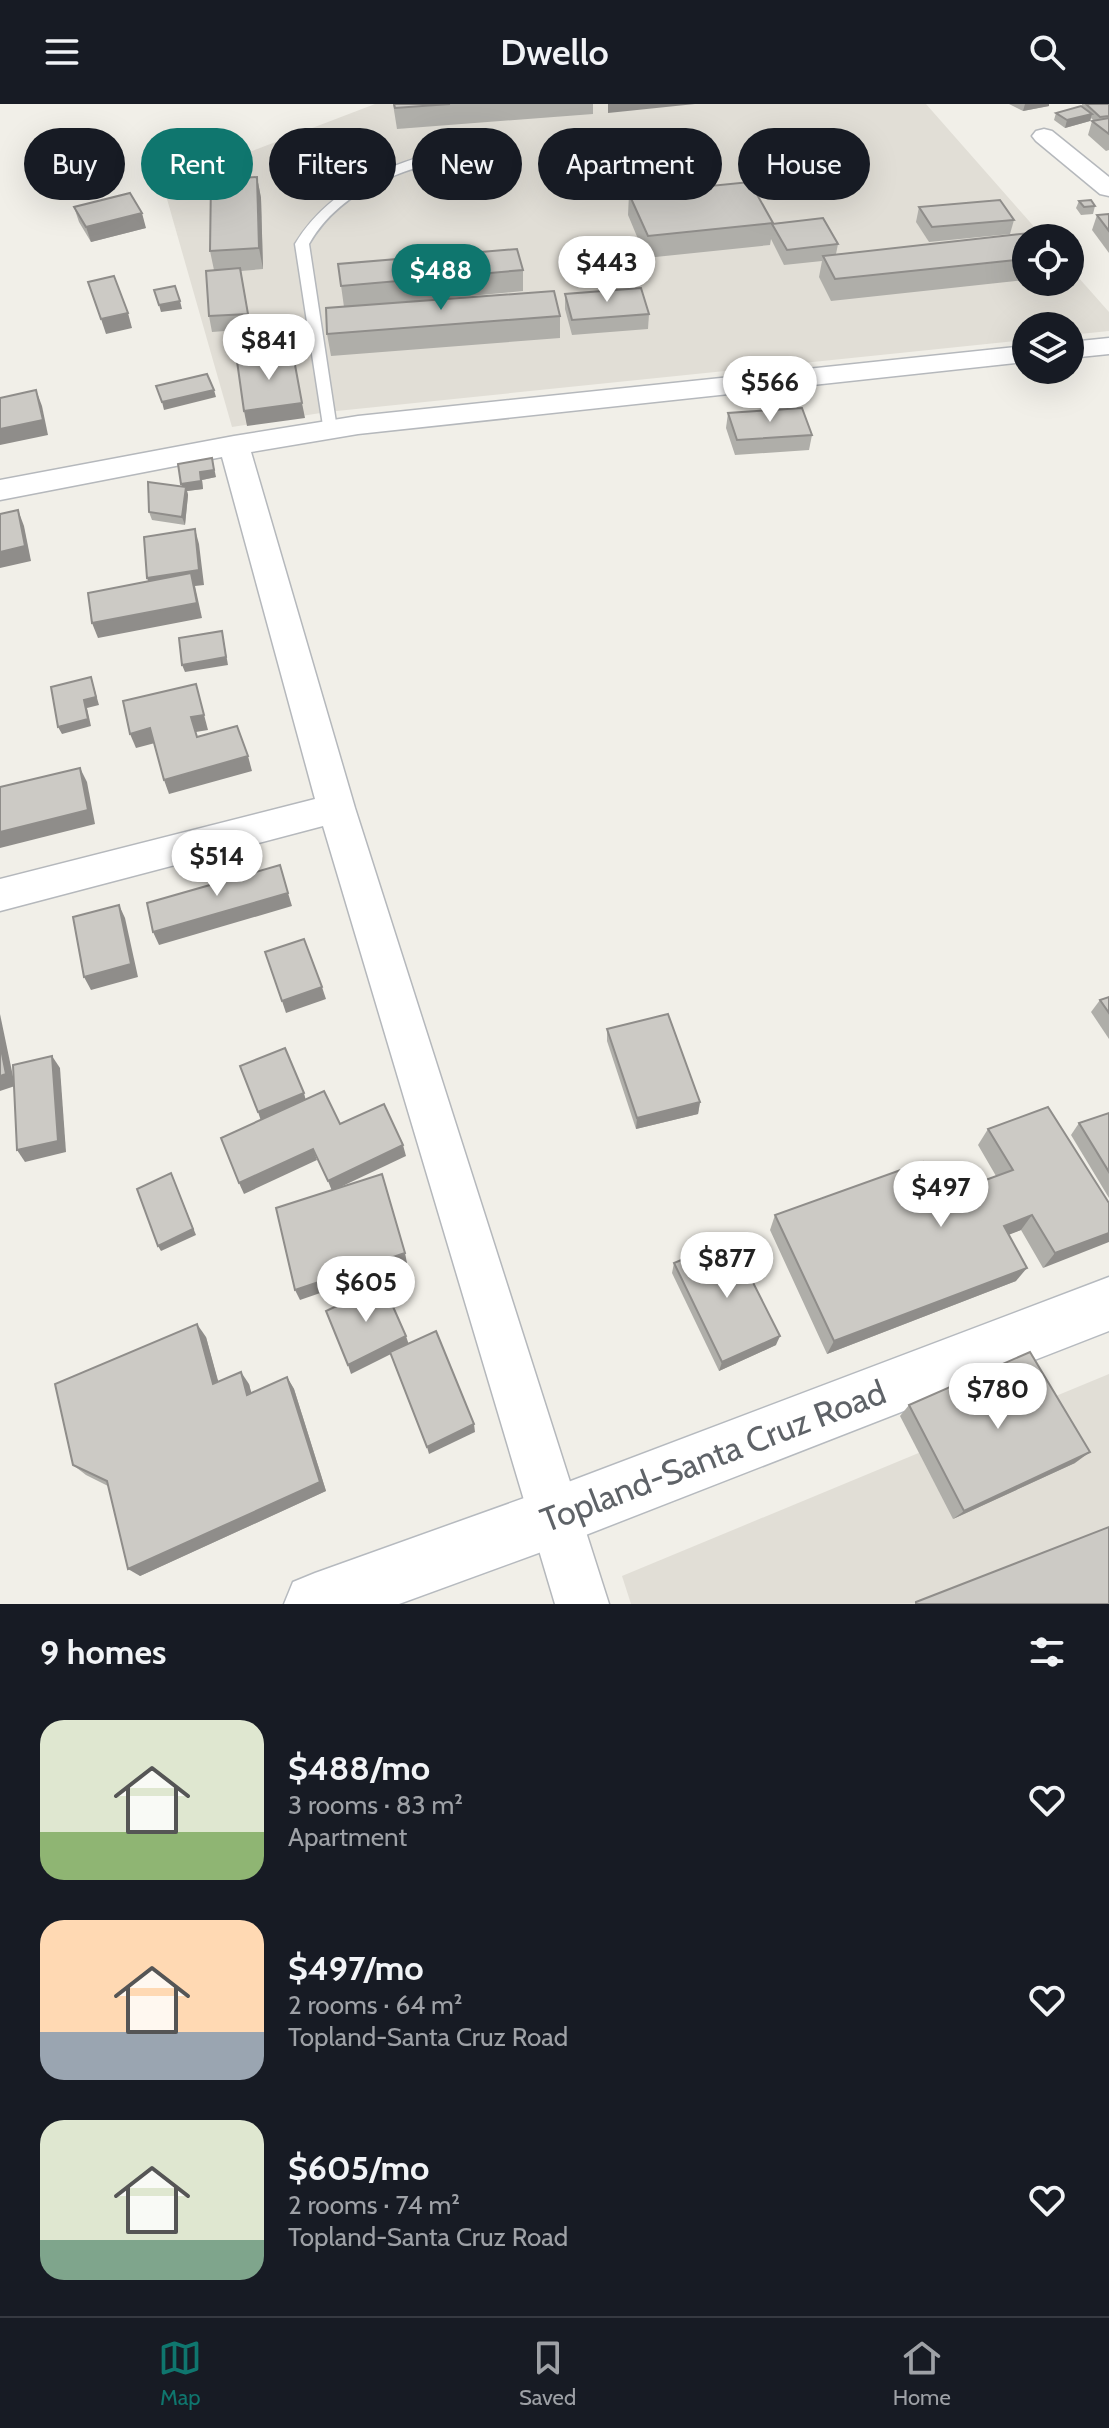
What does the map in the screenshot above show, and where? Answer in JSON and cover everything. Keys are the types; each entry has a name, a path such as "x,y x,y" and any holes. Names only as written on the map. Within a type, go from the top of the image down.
{"main road":[{"name":"Topland-Santa Cruz Road","path":"315,1604 555,1517 1109,1304"}],"street":[{"path":"1044,136 1109,189"},
{"path":"1084,349 1109,346"},
{"path":"0,490 329,429 1012,356"},
{"path":"234,445 336,808 582,1604"},
{"path":"0,895 336,808"}],"lane":[{"path":"329,429 302,244 310,225 326,208 372,180 412,166"}],"shaded area":[{"path":"375,104 926,104 1032,224 1012,224 1012,296 1084,296 1084,284 1109,312 1109,331 1084,334 1084,312 1012,312 1012,341 327,412 232,427 167,200 253,200 253,151 269,144 269,200 396,200 396,128 312,128"},
{"path":"1109,1374 1109,1604 631,1604 622,1576"}],"building":[{"path":"394,104 450,104 395,108"},
{"path":"1086,104 1109,104 1109,116 1100,117"},
{"path":"1081,106 1092,114 1067,120 1056,113"},
{"path":"1109,118 1109,134 1092,121"},
{"path":"253,177 257,177 259,248 210,251 211,200 253,200"},
{"path":"738,183 738,200 760,200 773,223 648,236 632,200 722,200 722,185"},
{"path":"130,193 142,213 86,227 74,207 102,200 125,200 125,194"},
{"path":"1000,200 1014,220 932,227 919,207"},
{"path":"1091,200 1095,206 1084,207 1079,201"},
{"path":"1109,214 1109,231 1097,215"},
{"path":"823,218 838,244 787,250 772,224"},
{"path":"1012,235 1012,260 835,279 823,256"},
{"path":"517,249 523,270 341,286 338,264"},
{"path":"240,268 248,314 209,316 206,271"},
{"path":"114,276 128,313 101,319 88,282"},
{"path":"175,286 180,301 159,305 154,290"},
{"path":"641,288 649,314 572,320 565,294"},
{"path":"554,291 560,316 327,334 326,308"},
{"path":"293,354 302,403 244,411 237,361"},
{"path":"207,374 214,390 162,402 156,386"},
{"path":"36,390 43,420 0,429 0,398"},
{"path":"802,408 812,435 737,440 728,413"},
{"path":"212,458 214,470 200,472 201,481 181,484 178,464"},
{"path":"148,482 186,487 182,517 149,512"},
{"path":"18,510 25,546 0,552 0,514"},
{"path":"195,529 199,570 147,578 144,537"},
{"path":"191,573 197,603 92,623 88,593"},
{"path":"222,631 226,657 182,665 179,638"},
{"path":"91,677 96,697 84,700 88,719 58,727 51,687"},
{"path":"196,684 204,715 191,717 197,737 237,726 248,756 164,780 150,728 130,734 123,701"},
{"path":"80,768 88,810 0,832 0,787"},
{"path":"280,865 288,893 153,932 147,903"},
{"path":"119,905 131,964 84,977 73,917"},
{"path":"304,939 322,987 282,1001 265,952"},
{"path":"1109,997 1109,1013 1100,1000"},
{"path":"668,1014 700,1102 637,1118 607,1029"},
{"path":"0,1044 6,1074 0,1076"},
{"path":"285,1048 304,1093 258,1112 240,1066"},
{"path":"52,1056 58,1141 17,1150 13,1065"},
{"path":"324,1091 340,1124 384,1104 403,1145 328,1181 313,1149 239,1183 221,1138"},
{"path":"1048,1107 1109,1203 1109,1233 1055,1253 1032,1215 1004,1226 1027,1268 834,1341 775,1215 923,1162 942,1196 1013,1170 988,1129"},
{"path":"1109,1113 1109,1172 1079,1123"},
{"path":"171,1173 193,1229 158,1246 137,1189"},
{"path":"382,1174 405,1253 295,1290 276,1208"},
{"path":"731,1239 780,1336 722,1362 674,1263"},
{"path":"383,1284 406,1336 348,1365 326,1311"},
{"path":"197,1324 213,1384 241,1372 247,1395 287,1377 320,1482 128,1569 107,1481 73,1465 55,1384"},
{"path":"436,1331 474,1424 427,1447 390,1352"},
{"path":"1030,1352 1090,1452 964,1511 909,1405"},
{"path":"1109,1527 1109,1604 916,1604 916,1602"}]}
